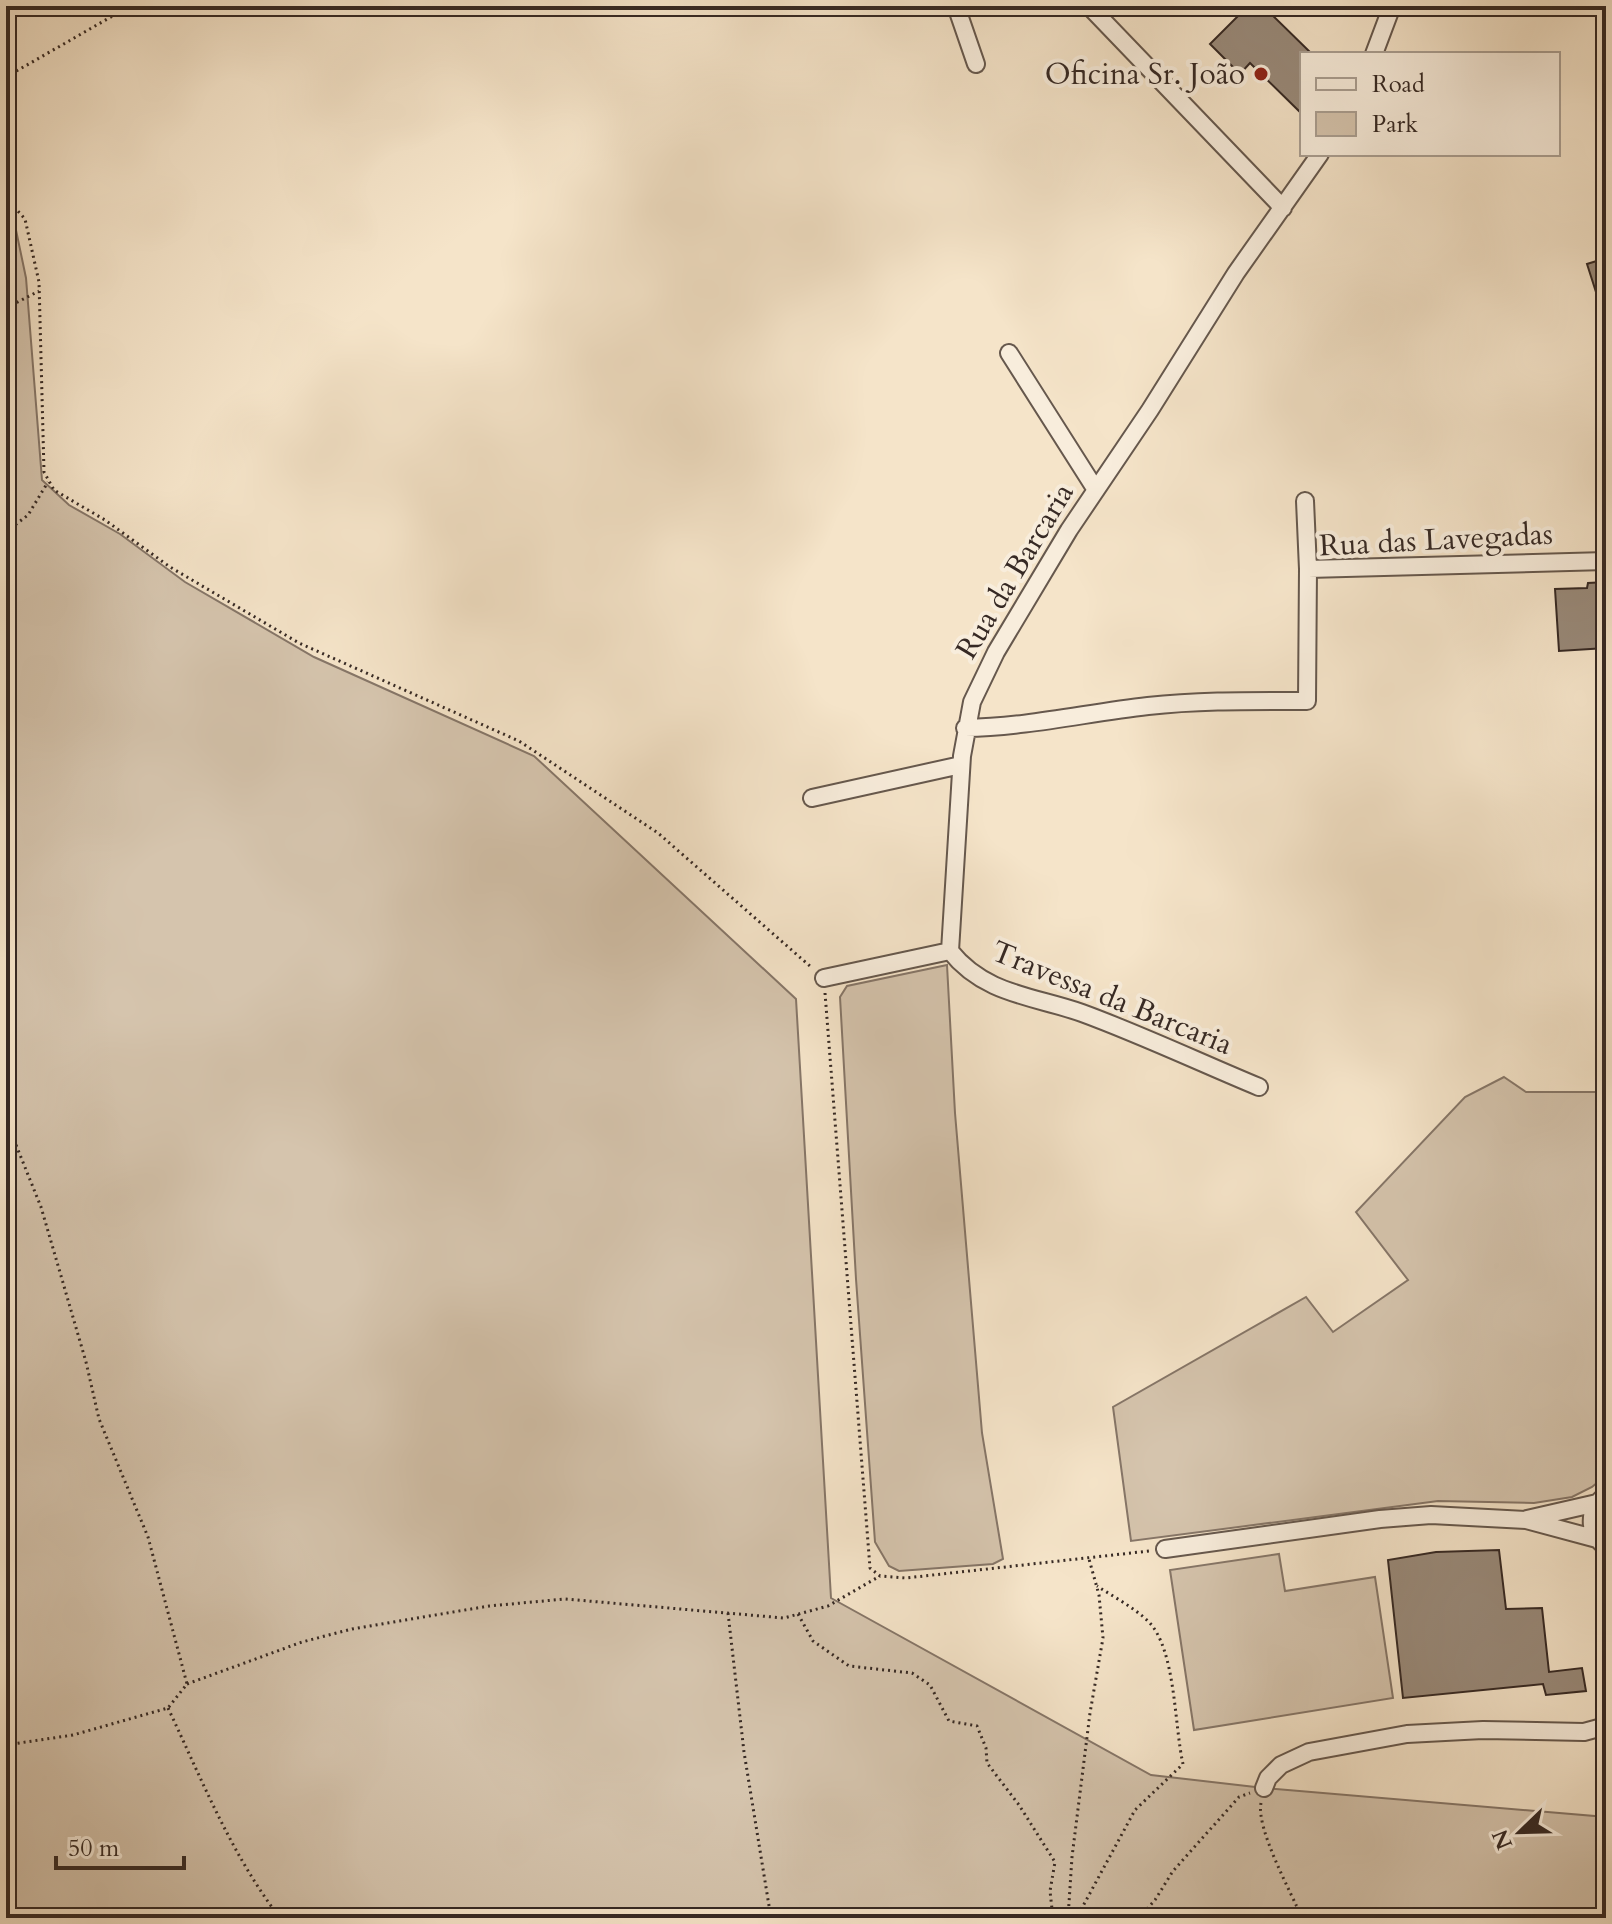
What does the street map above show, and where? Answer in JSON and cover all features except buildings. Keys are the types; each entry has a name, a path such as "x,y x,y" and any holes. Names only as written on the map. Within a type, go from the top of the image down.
{"street":[{"path":"956,6 976,64"},
{"path":"1089,6 1283,208"},
{"path":"1375,52 1392,6"},
{"name":"Rua da Barcaria","path":"950,951 961,765 965,728 972,702 996,652 1096,490 1236,273 1319,156"},
{"path":"1009,353 1096,490"},
{"path":"1305,501 1308,569"},
{"name":"Rua das Lavegadas","path":"965,728 1011,728 1148,706 1307,701 1308,569 1606,561"},
{"path":"812,798 961,765"},
{"path":"824,978 950,951"},
{"name":"Travessa da Barcaria","path":"950,951 962,967 994,987 1081,1013 1259,1087"},
{"path":"1526,1520 1602,1499"},
{"path":"1602,1499 1591,1521 1604,1545"},
{"path":"1165,1549 1431,1515 1526,1520 1604,1545"},
{"path":"1264,1788 1268,1778 1281,1765 1309,1752 1407,1734 1483,1730 1584,1732 1606,1726"}],"path":[{"path":"6,77 130,6"},
{"path":"6,198 25,219 39,291 44,472 54,490 105,520 170,567 299,643 519,741 658,833 824,978 870,1568 880,1576"},
{"path":"6,308 39,291"},
{"path":"6,532 28,515 48,482"},
{"path":"6,1074 12,1135 41,1207 86,1362 99,1419 148,1537 187,1684"},
{"path":"6,1745 73,1735 168,1708 187,1684 302,1642 352,1629 489,1606 565,1599 784,1618 828,1606 880,1576 921,1577 1165,1549"},
{"path":"1070,1918 1072,1857 1103,1638 1097,1586 1089,1559"},
{"path":"1070,1918 1083,1906 1135,1810 1183,1764 1169,1658 1162,1639 1148,1621 1097,1586"},
{"path":"728,1613 744,1752 771,1918"},
{"path":"798,1614 813,1641 849,1666 912,1673 930,1685 949,1721 977,1726 986,1748 987,1763 1019,1805 1055,1862 1050,1891 1053,1918"},
{"path":"168,1708 226,1832 256,1887 280,1918"},
{"path":"1139,1918 1155,1900 1173,1871 1239,1797 1264,1788"},
{"path":"1264,1788 1260,1810 1270,1847 1302,1918"}],"green space":[{"path":"6,212 16,230 26,278 42,480 69,505 120,534 185,582 314,657 534,756 796,999 831,1598 1151,1775 1264,1788 1606,1817 1606,1918 6,1918"},
{"path":"947,965 955,1113 982,1433 1003,1559 993,1564 899,1571 889,1566 875,1542 840,997 847,986"},
{"path":"1504,1077 1526,1092 1606,1092 1604,1477 1572,1497 1534,1503 1438,1501 1131,1541 1113,1407 1306,1297 1333,1332 1408,1280 1356,1212 1465,1097"},
{"path":"1279,1554 1285,1591 1375,1577 1393,1698 1194,1730 1170,1570"}],"place":[{"name":"Oficina Sr. João","path":"1261,74"}]}
